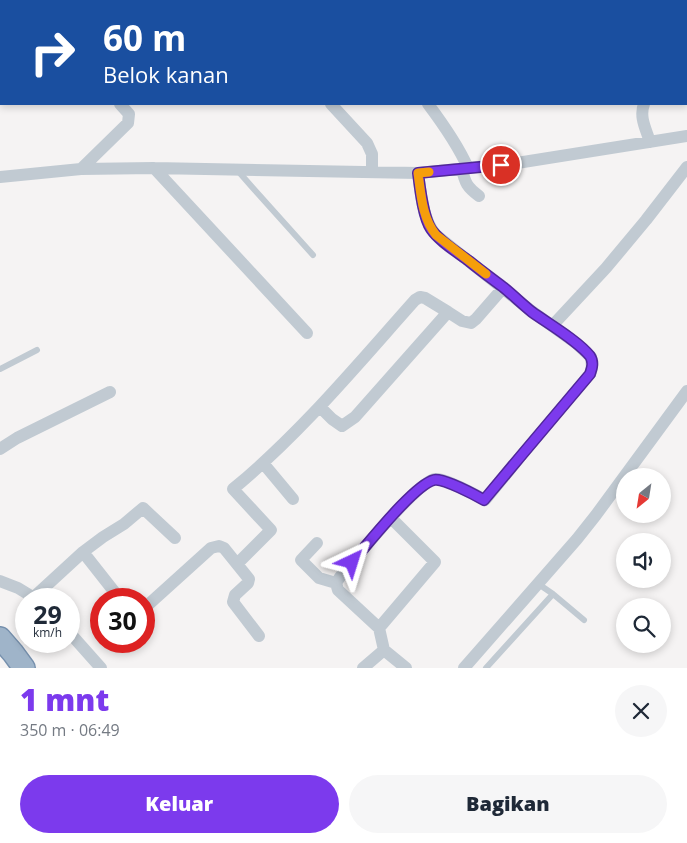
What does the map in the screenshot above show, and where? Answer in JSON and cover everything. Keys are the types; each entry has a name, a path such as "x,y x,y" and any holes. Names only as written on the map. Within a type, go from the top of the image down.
{"highway":[{"path":"0,638 24,668"}],"street":[{"path":"81,169 128,123 129,114 121,105"},
{"path":"332,105 367,143 372,154 372,172"},
{"path":"429,105 464,157 465,182 469,189 479,196"},
{"path":"644,105 642,119 650,142"},
{"path":"0,177 81,169 154,168 418,173 518,164 687,136"},
{"path":"552,326 606,268 687,166"},
{"path":"154,168 306,334"},
{"path":"406,668 384,650 379,628 338,590 336,584 340,577 408,499 426,484 436,479 444,481 484,500 590,374 593,363 591,358 576,343 530,310 436,235 430,227 418,173"},
{"path":"238,564 271,530 233,489 285,443 415,300 420,297 425,298 462,321 471,323 504,288"},
{"path":"320,406 337,423 342,426 348,423 362,410 448,312"},
{"path":"464,668 577,539 687,390"},
{"path":"0,449 17,438 110,392"},
{"path":"263,463 293,499"},
{"path":"45,588 83,552 124,524 143,508 175,538"},
{"path":"379,628 435,562 391,518"},
{"path":"317,543 301,560 320,578 336,584"},
{"path":"155,599 211,548 219,546 224,548 249,578 248,583 234,595 233,602 260,636"},
{"path":"83,552 111,588"},
{"path":"0,580 18,588"},
{"path":"80,644 101,668"},
{"path":"363,668 384,650"}],"lane":[{"path":"238,170 313,255"},
{"path":"0,369 37,350"},
{"path":"537,583 584,620"},
{"path":"486,668 553,594"}],"slow traffic":[{"path":"429,172 418,173 430,227 436,235 486,274"}],"route":[{"path":"352,562 408,499 426,484 436,479 484,500 590,374 593,363 591,358 576,343 530,310 460,255 436,235 430,227 418,173 501,165"}]}
